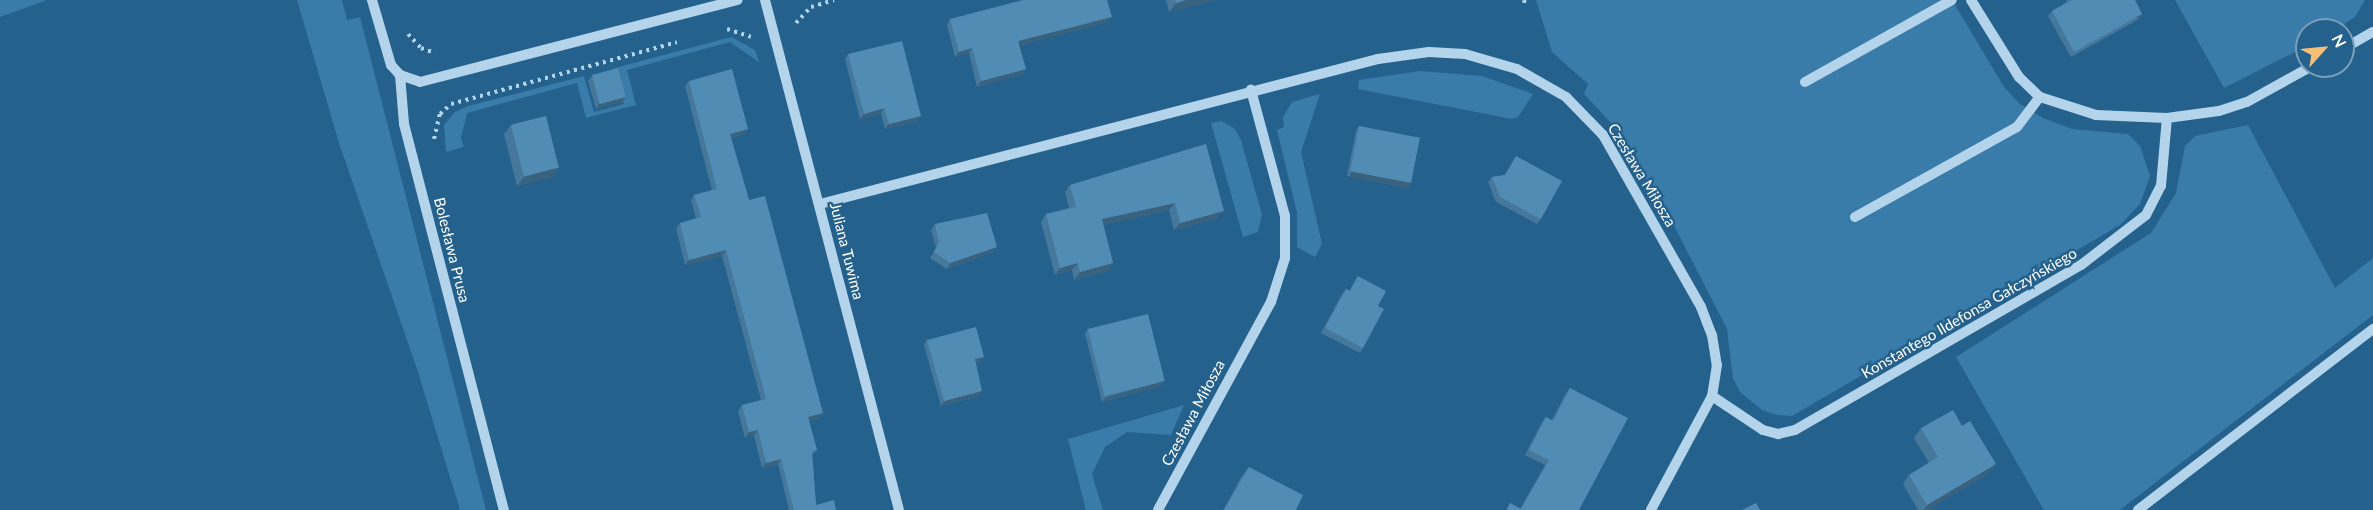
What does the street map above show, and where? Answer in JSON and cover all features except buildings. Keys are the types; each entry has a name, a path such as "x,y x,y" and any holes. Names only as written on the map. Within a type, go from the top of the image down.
{"street":[{"name":"Bolesława Prusa","path":"372,0 386,54 400,75 404,124 504,510"},
{"path":"400,75 420,82 444,78 738,0"},
{"name":"Juliana Tuwima","path":"765,0 899,510"},
{"path":"1805,82 1952,0"},
{"path":"1971,0 2019,77 2040,97 2096,115 2167,118 2194,116 2247,102 2295,75"},
{"path":"2355,42 2373,32"},
{"name":"Czesława Miłosza","path":"820,204 1251,90 1378,59 1429,52 1465,54 1517,69 1566,98 1603,135 1701,307 1717,365 1712,396 1651,510"},
{"name":"Czesława Miłosza","path":"1158,510 1271,302 1285,258 1285,216 1251,90"},
{"path":"1855,217 2017,127 2040,97"},
{"name":"Konstantego Ildefonsa Gałczyńskiego","path":"1712,396 1763,430 1778,434 1795,430 2081,265 2146,215 2161,186 2167,118"},
{"path":"2138,510 2373,329"}],"path":[{"path":"717,32 736,29 753,39 792,28 811,7 834,0"},
{"path":"406,31 422,48 442,54"},
{"path":"434,143 437,121 451,104 687,40"}],"shaded area":[{"path":"0,0 47,0 0,17"},
{"path":"297,0 342,0 347,20 360,17 486,510 460,510 417,369 339,143"},
{"path":"1536,0 1952,0 2004,87 2019,103 2043,118 2072,129 2128,134 2140,146 2150,176 2140,204 2120,225 1792,416 1777,415 1762,410 1740,392 1733,378 1727,329 1667,212 1611,123 1584,94 1588,84 1552,52"},
{"path":"2175,0 2365,0 2353,18 2295,18 2295,52 2224,88"},
{"path":"731,37 755,50 759,62 730,42 627,70 636,105 586,118 577,83 467,113 461,138 464,147 446,152 444,125 455,112 468,106 584,76 594,112 624,104 615,68"},
{"path":"1420,71 1482,76 1533,94 1518,117 1512,119 1358,89 1359,80"},
{"path":"1320,94 1301,152 1322,244 1315,257 1297,247 1297,213 1277,130 1284,127 1283,117 1292,102"},
{"path":"1221,121 1234,128 1241,140 1262,215 1258,232 1243,237 1211,123"},
{"path":"2248,125 2335,288 2373,258 2373,315 2120,510 2044,510 1956,357 2151,233 2176,193 2185,146 2195,136"},
{"path":"1184,405 1171,435 1127,432 1105,447 1092,474 1103,510 1086,510 1068,439"}]}
